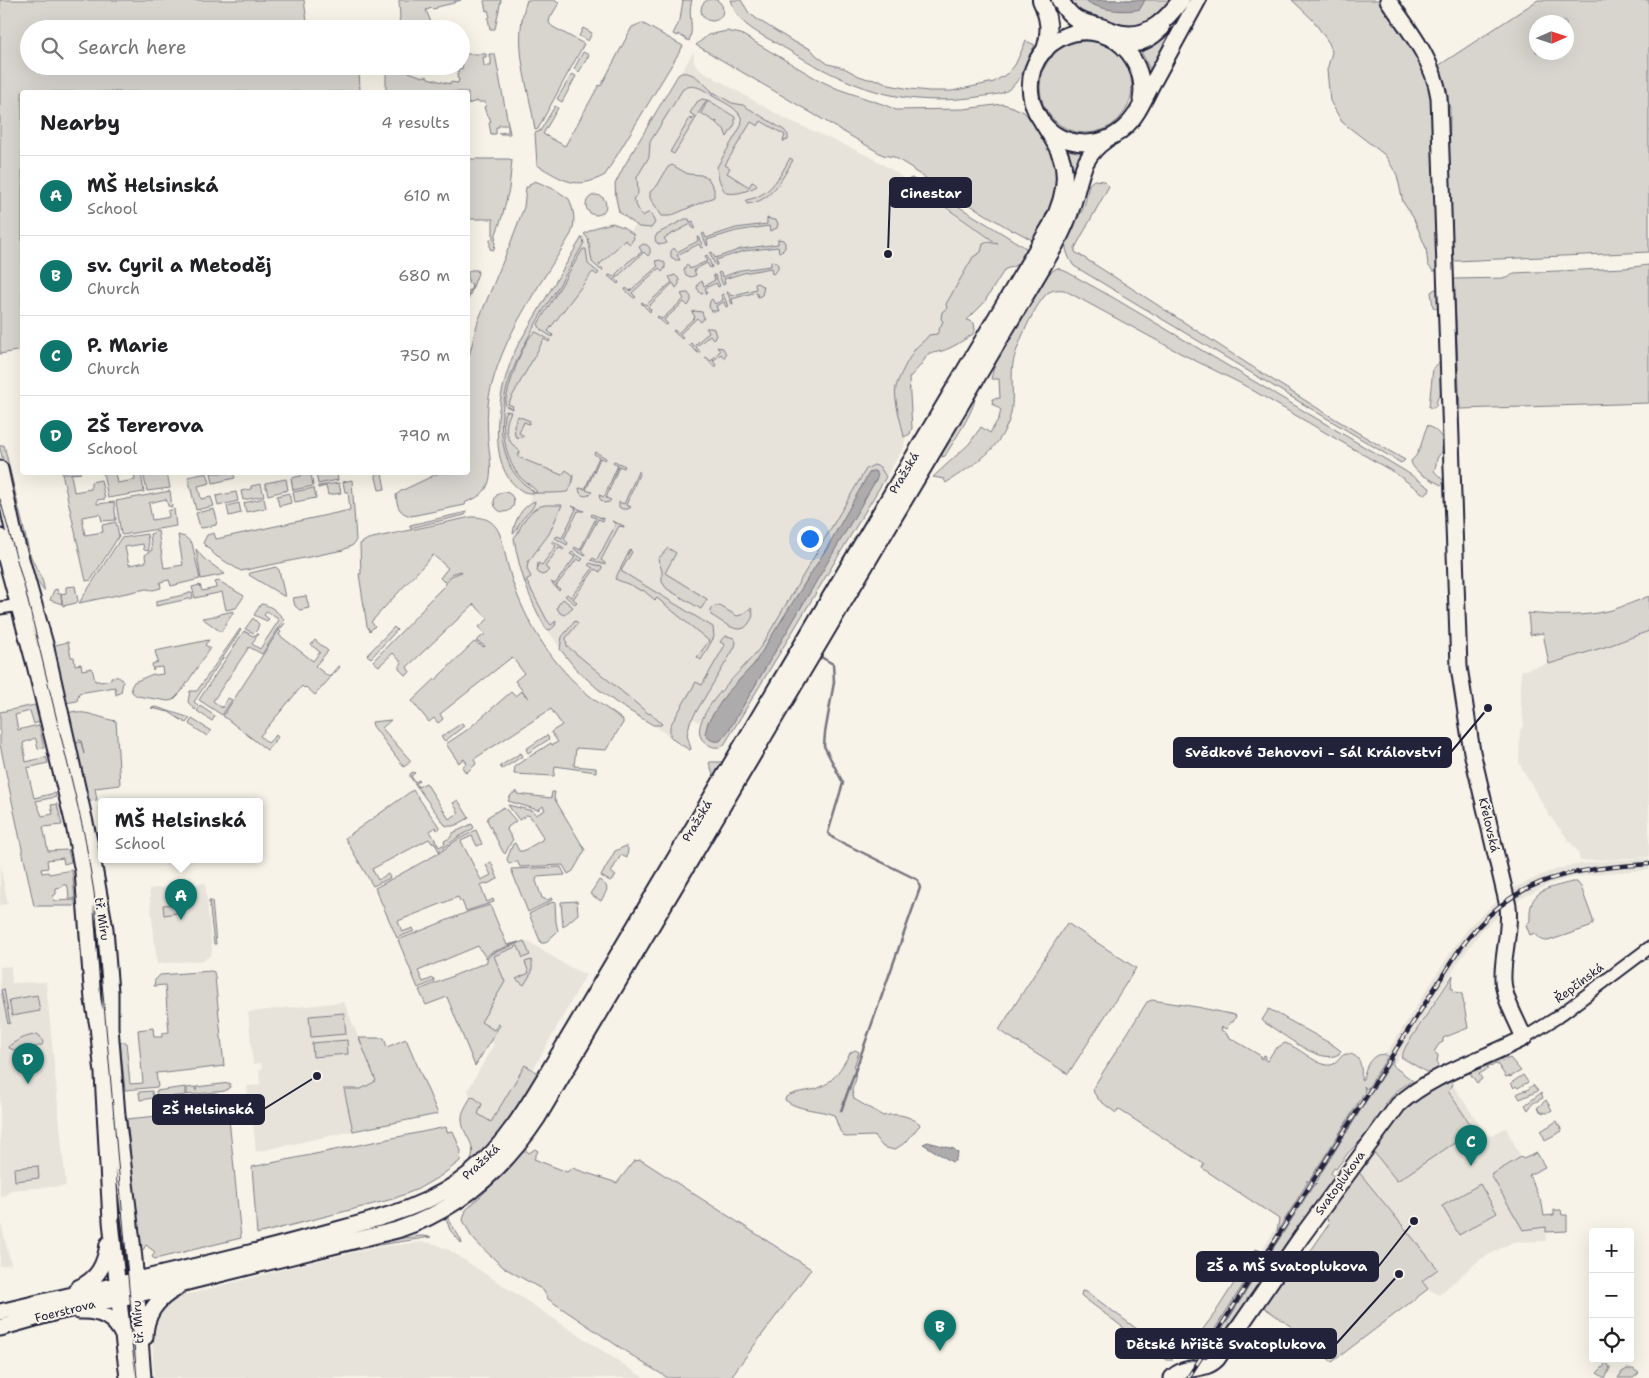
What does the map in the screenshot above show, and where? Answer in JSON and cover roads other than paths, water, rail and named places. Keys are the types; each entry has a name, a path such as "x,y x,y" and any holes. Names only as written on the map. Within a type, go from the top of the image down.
{"highway":[{"path":"1041,0 1047,13 1049,27 1045,50"},
{"path":"1059,0 1069,13 1079,21 1120,34 1131,35 1154,28 1182,0"},
{"path":"1059,0 1064,16 1069,24 1079,30 1090,32"}],"main road":[{"path":"1182,0 1171,19 1160,31 1149,38 1132,44 1122,43 1101,34 1090,32 1067,35 1056,40 1045,50 1034,67 1030,84 1033,104 1042,122 1055,134 1070,141 1090,143 1106,140 1125,128 1136,114 1198,0"},
{"name":"Křelovská","path":"1388,0 1426,57 1433,72 1439,96 1459,667 1478,781 1508,911 1503,985 1524,1038"},
{"path":"1114,40 1129,53 1138,70 1142,92 1136,114"},
{"name":"Pražská","path":"124,1290 413,1208 447,1190 474,1171 508,1134 525,1110 586,1008 1051,226 1062,194 1064,168 1059,151 1042,122"},
{"name":"Pražská","path":"124,1290 196,1280 379,1235 418,1222 450,1206 475,1188 494,1172 517,1147 538,1117 1055,246 1069,216 1084,164 1092,151 1106,140"},
{"name":"tř. Míru","path":"0,469 19,577 20,604 68,798 83,872 92,991 103,1074 111,1221 143,1378"},
{"name":"tř. Míru","path":"0,537 39,619 82,810 105,929 110,992 110,1033 122,1166 127,1189 124,1340 128,1378"},
{"name":"Svatoplukova","path":"1172,1378 1180,1371 1209,1366 1217,1358 1344,1176 1398,1105 1412,1093 1434,1081 1524,1038"},
{"path":"55,1306 98,1274 106,1258 111,1221"},
{"path":"148,1378 145,1333 150,1313 153,1307 167,1294 196,1280"},
{"name":"Foerstrova","path":"0,1312 55,1306 124,1290"},
{"path":"55,1306 102,1314 116,1324 124,1340"},
{"name":"Foerstrova","path":"0,1328 55,1306"}],"street":[{"path":"0,608 20,604"},
{"name":"Řepčínská","path":"1524,1038 1556,1018 1649,948"}],"waterway":[{"path":"821,657 833,664 834,682 824,746 843,783 828,833 833,838 918,880 920,888 841,1111"}],"tram line":[{"path":"0,499 25,589 74,790 85,838 94,892 137,1378"}],"railway":[{"path":"1188,1378 1457,953 1477,928 1497,908 1518,893 1540,883 1564,875 1590,870 1649,864"}],"place":[{"name":"Cinestar","path":"888,254"},
{"name":"Svědkové Jehovovi - Sál Království","path":"1488,708"},
{"name":"MŠ Helsinská","path":"181,920"},
{"name":"ZŠ Helsinská","path":"317,1076"},
{"name":"ZŠ Tererova","path":"28,1084"},
{"name":"P. Marie","path":"1471,1166"},
{"name":"ZŠ a MŠ Svatoplukova","path":"1414,1221"},
{"name":"Dětské hřiště Svatoplukova","path":"1399,1274"},
{"name":"sv. Cyril a Metoděj","path":"940,1351"}]}
